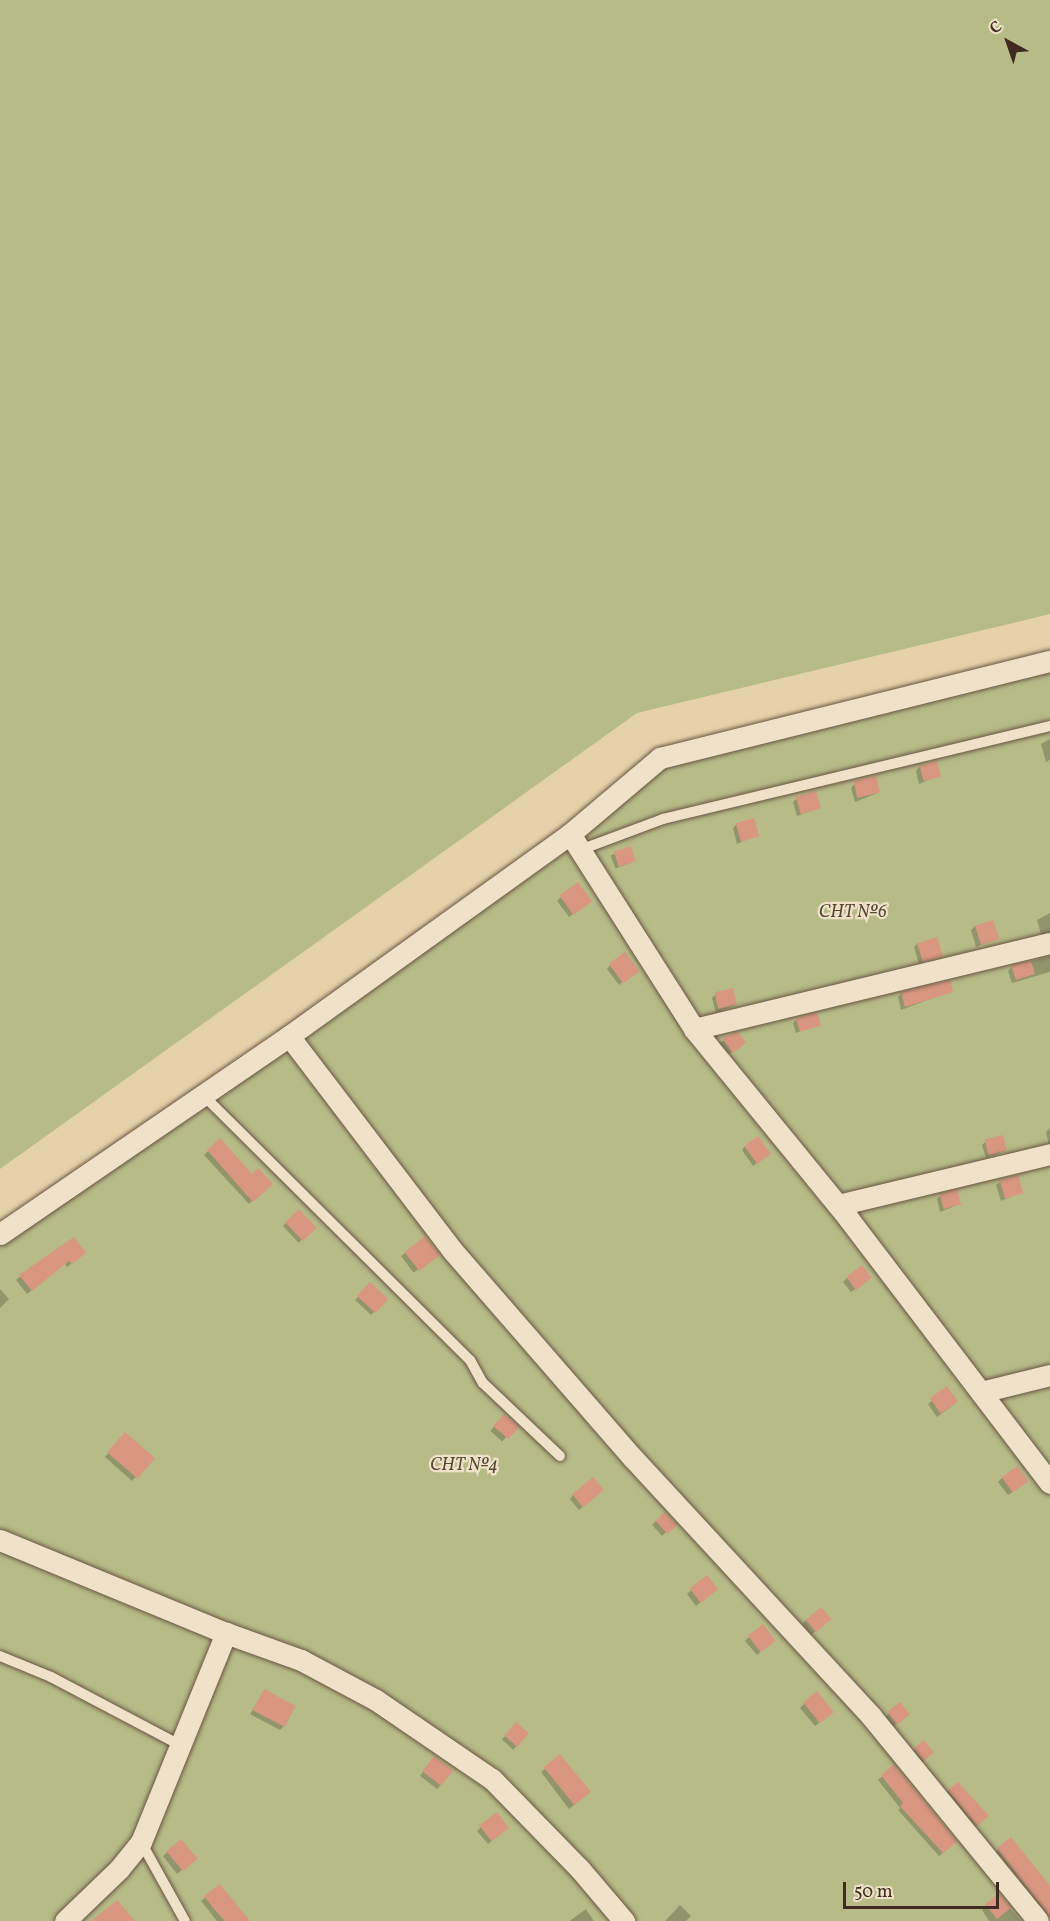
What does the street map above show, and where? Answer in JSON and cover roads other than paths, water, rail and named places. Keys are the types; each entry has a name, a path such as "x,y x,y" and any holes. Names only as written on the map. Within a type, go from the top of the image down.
{"street":[{"path":"0,1234 575,842 660,758 1050,661"},
{"path":"575,842 694,1029 838,1205 1050,1483"},
{"path":"694,1029 1050,943"},
{"path":"290,1035 452,1250 633,1458 871,1716 1038,1921"},
{"path":"838,1205 1050,1154"},
{"path":"981,1392 1050,1375"},
{"path":"0,1540 226,1634 301,1660 376,1700 492,1779 579,1868 624,1921"},
{"path":"65,1921 119,1869 141,1842 226,1634"}],"lane":[{"path":"575,842 1050,726"},
{"path":"203,1095 470,1360 483,1383 560,1456"},
{"path":"0,1656 51,1677 180,1745"},
{"path":"141,1842 185,1921"}],"park label":[{"name":"СНТ №6","path":"853,913"},
{"name":"СНТ №4","path":"464,1466"}]}
